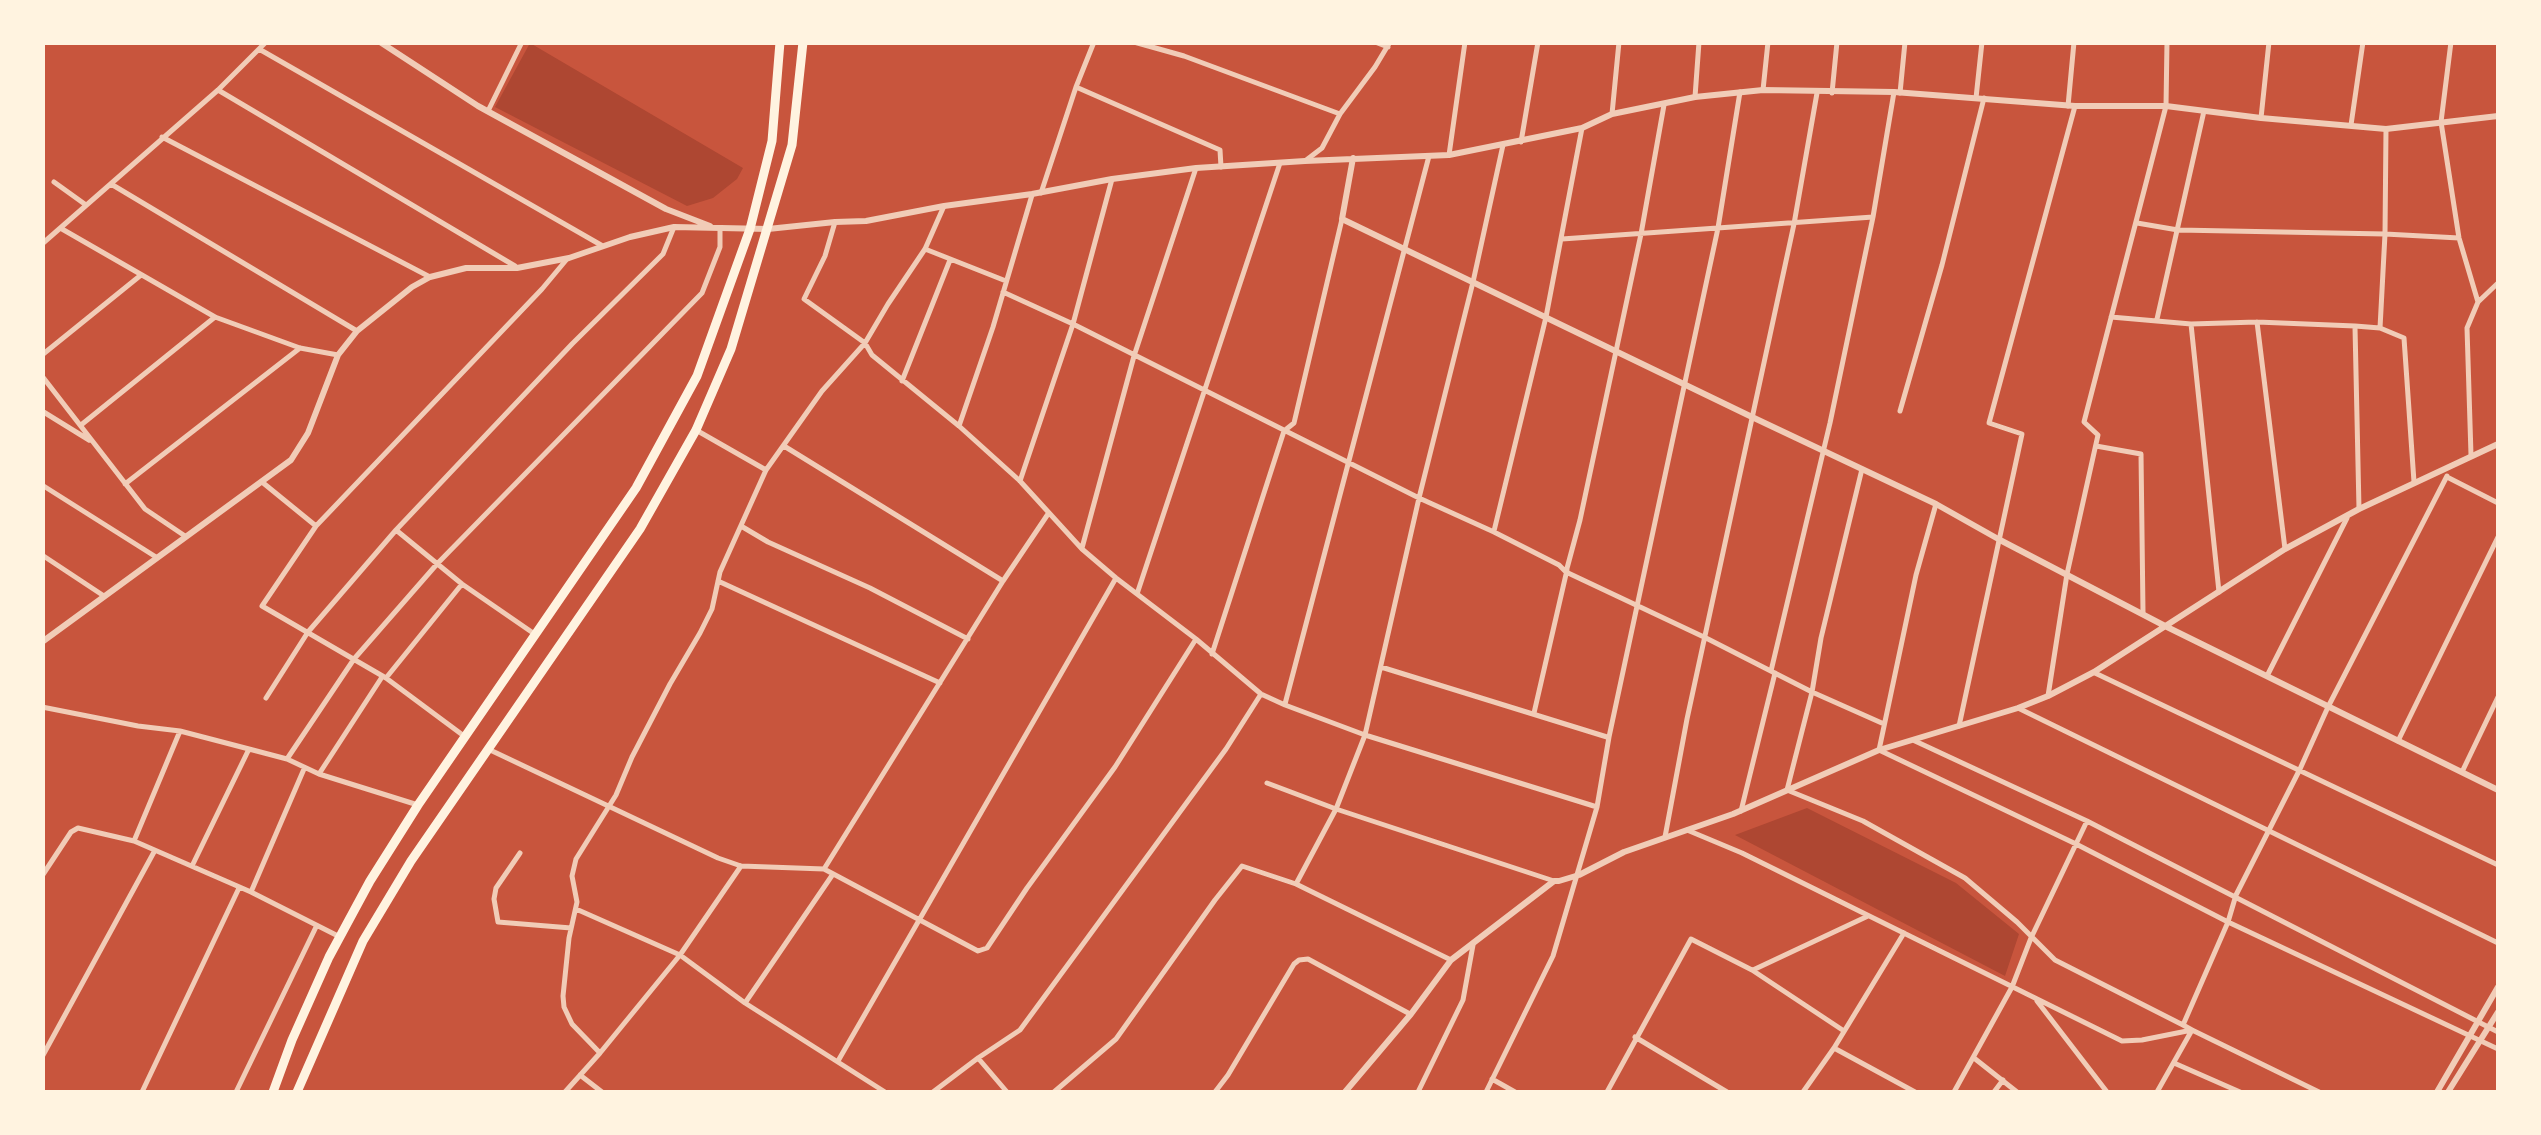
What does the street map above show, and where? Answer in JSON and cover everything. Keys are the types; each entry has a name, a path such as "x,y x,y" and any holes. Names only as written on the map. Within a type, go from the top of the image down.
{"highway":[{"path":"272,1092 292,1040 370,881 636,488 697,376 750,229 772,141 780,42"},
{"path":"297,1092 364,941 411,861 640,529 696,430 731,349 792,145 802,42"}],"street":[{"path":"42,244 218,90 266,42"},
{"path":"380,42 488,111 666,209 720,230"},
{"path":"488,111 522,42"},
{"path":"959,426 1037,194 1094,42"},
{"path":"1134,42 1184,56 1340,114"},
{"path":"1306,160 1322,148 1340,114 1389,44 1375,42"},
{"path":"1449,155 1465,42"},
{"path":"1522,142 1538,42"},
{"path":"1612,114 1619,42"},
{"path":"1695,97 1698,42"},
{"path":"1763,90 1768,42"},
{"path":"1832,93 1838,42"},
{"path":"1741,810 1824,452 1905,42"},
{"path":"1900,411 1942,265 1980,98 1982,42"},
{"path":"1959,726 2022,434 1989,423 2072,106 2074,42"},
{"path":"2048,696 2067,574 2098,436 2084,422 2166,106 2167,42"},
{"path":"2261,118 2269,42"},
{"path":"2351,125 2364,42"},
{"path":"2450,42 2441,122 2459,238 2478,302"},
{"path":"258,49 601,245"},
{"path":"1076,86 1220,150 1221,167"},
{"path":"218,90 518,268"},
{"path":"42,642 291,460 308,433 338,356 357,331 412,287 430,277 466,268 518,268 569,258 601,245 674,226 768,229 866,222 944,206 1196,168 1449,155 1582,128 1612,114 1695,97 1763,90 1897,93 2072,106 2166,106 2386,129 2498,116"},
{"path":"1486,1092 1553,956 1597,808 1718,228 1740,92"},
{"path":"1666,837 1686,720 1794,224 1817,93"},
{"path":"1534,713 1616,351 1664,105"},
{"path":"2157,319 2204,111"},
{"path":"1494,532 1546,317 1582,128"},
{"path":"2380,328 2386,129"},
{"path":"162,137 430,277"},
{"path":"1296,884 1336,810 1365,735 1503,145"},
{"path":"1285,706 1429,156"},
{"path":"1212,654 1284,431 1294,422 1353,158"},
{"path":"1137,594 1280,163"},
{"path":"1082,548 1134,356 1196,168"},
{"path":"1020,481 1073,324 1112,179"},
{"path":"54,182 86,205"},
{"path":"110,184 357,331"},
{"path":"600,1053 572,1024 564,1008 577,902 572,876 576,859 608,807 712,609 718,581 766,470 822,390 866,343 925,249 944,206"},
{"path":"1562,240 1873,217"},
{"path":"1342,219 1936,504 2167,627 2498,790"},
{"path":"835,222 825,256 804,299 866,343 872,355 1020,481 1082,548 1261,694 1365,735 1597,808"},
{"path":"2137,223 2178,230 2459,238"},
{"path":"266,698 308,632 396,530 572,344 664,254 674,226"},
{"path":"62,229 215,317 300,348 338,356"},
{"path":"286,759 354,658 437,564 702,293 720,246 720,230"},
{"path":"925,249 1007,282"},
{"path":"466,738 384,677 262,606 316,526 569,258"},
{"path":"902,381 950,260"},
{"path":"42,355 141,275"},
{"path":"2471,456 2468,328 2478,302 2498,283"},
{"path":"1003,292 1494,532 1566,572 1884,724"},
{"path":"80,426 215,317"},
{"path":"2111,317 2191,324 2355,326 2380,328 2404,338 2414,482"},
{"path":"2257,322 2284,549"},
{"path":"2191,324 2219,592"},
{"path":"2355,326 2359,510"},
{"path":"126,484 300,348"},
{"path":"42,376 145,509 185,536"},
{"path":"42,411 92,442"},
{"path":"696,430 766,470"},
{"path":"1267,784 1559,882 1879,750 2048,696 2167,627 2284,549 2498,444"},
{"path":"784,446 1003,581"},
{"path":"2096,446 2141,454 2142,612"},
{"path":"2184,1025 2236,895 2450,465"},
{"path":"1787,790 1862,469"},
{"path":"2447,476 2498,503"},
{"path":"262,482 316,526"},
{"path":"42,484 156,557"},
{"path":"1879,750 1916,575 1936,504"},
{"path":"824,869 1048,514"},
{"path":"2268,676 2348,515"},
{"path":"741,526 968,639"},
{"path":"396,530 462,584 536,635"},
{"path":"2398,741 2498,537"},
{"path":"42,555 104,596"},
{"path":"838,1061 1116,578"},
{"path":"718,581 940,683"},
{"path":"319,774 384,677 462,584"},
{"path":"488,749 718,858 741,866 824,869 978,951 987,948 1114,768 1196,638"},
{"path":"1381,667 1609,737"},
{"path":"2094,672 2498,865"},
{"path":"933,1092 1020,1030 1226,749 1261,694"},
{"path":"2462,772 2498,698"},
{"path":"42,707 180,731 248,748 418,805"},
{"path":"2018,708 2498,943"},
{"path":"134,842 180,731"},
{"path":"1912,739 2236,895 2498,1032"},
{"path":"192,866 248,748"},
{"path":"1879,750 2228,922 2498,1049"},
{"path":"251,892 304,769"},
{"path":"1787,790 1862,821 1964,878 2055,960 2319,1092"},
{"path":"1954,1092 2012,987 2087,821"},
{"path":"42,876 70,832 78,828 134,842 192,866 340,937"},
{"path":"1686,830 1742,853 2122,1042 2192,1030"},
{"path":"42,1058 154,852"},
{"path":"520,854 496,888 498,922 571,928"},
{"path":"565,1092 680,955 741,866"},
{"path":"1054,1092 1116,1040 1242,866 1296,884 1451,960"},
{"path":"745,1003 832,874"},
{"path":"1345,1092 1451,960 1554,881"},
{"path":"142,1092 239,888"},
{"path":"576,909 680,955 745,1003 885,1092"},
{"path":"1752,970 1868,916"},
{"path":"236,1092 316,926"},
{"path":"1803,1092 1904,933"},
{"path":"1606,1092 1691,938 1752,970 1844,1031"},
{"path":"1418,1092 1462,1000 1473,945"},
{"path":"1215,1092 1299,960 1308,960 1410,1014"},
{"path":"2437,1092 2498,988"},
{"path":"2036,998 2107,1092"},
{"path":"2448,1092 2498,1012"},
{"path":"2157,1092 2192,1030"},
{"path":"1635,1037 1727,1092"},
{"path":"1834,1048 1915,1092"},
{"path":"978,1058 1007,1092"},
{"path":"1974,1058 2018,1092"},
{"path":"2174,1063 2240,1092"},
{"path":"580,1075 602,1092"},
{"path":"1492,1079 1515,1092"},
{"path":"1994,1092 2003,1080"}],"shaded area":[{"path":"530,43 743,168 737,179 713,198 687,206 495,107"},
{"path":"1807,808 1956,883 2019,934 2005,976 1735,835"}]}
